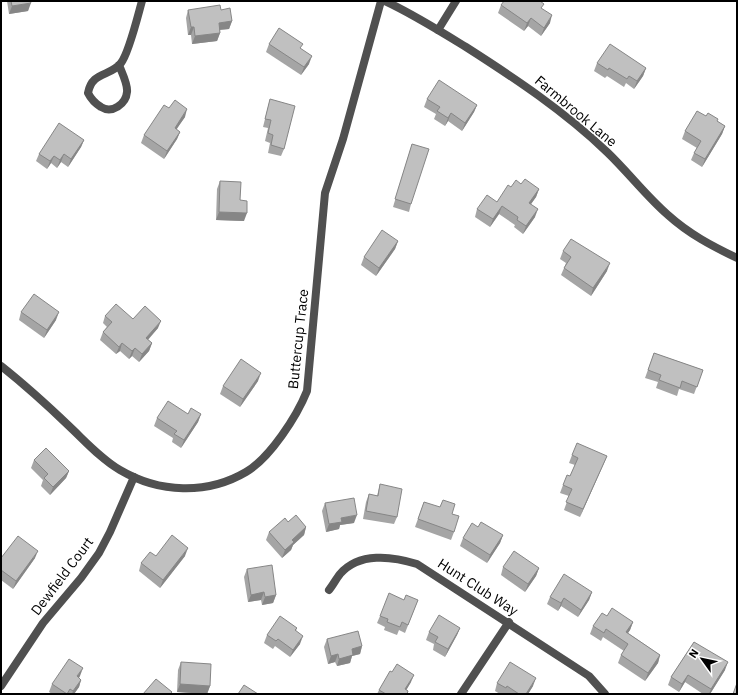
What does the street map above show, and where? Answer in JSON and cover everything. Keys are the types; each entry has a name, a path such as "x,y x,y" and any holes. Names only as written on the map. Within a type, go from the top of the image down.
{"street":[{"path":"119,65 128,91 126,99 122,104 115,108 104,108 88,94 89,87 96,78 121,63 132,37 142,1"},
{"name":"Buttercup Trace","path":"1,366 35,394 106,460 134,477 163,487 192,489 220,484 247,471 266,456 299,411 307,391 325,193 343,139 381,1"},
{"name":"Farmbrook Lane","path":"385,1 407,11 514,77 559,110 608,152 667,215 708,245 737,258"},
{"path":"438,30 456,1"},
{"name":"Dewfield Court","path":"1,686 43,623 99,553 110,532 134,477"},
{"name":"Hunt Club Way","path":"330,590 341,573 357,562 377,557 401,559 417,564 589,676 605,694"},
{"path":"460,694 508,622"}],"building":[{"path":"11,1 30,1 31,3 12,6"},
{"path":"504,1 540,1 544,4 541,8 552,15 544,28 531,18 527,23 501,5"},
{"path":"220,5 221,10 230,8 232,21 219,23 220,33 195,36 194,27 191,27 188,10"},
{"path":"279,28 303,44 300,48 312,56 304,67 269,44"},
{"path":"610,44 646,68 637,81 629,76 627,79 609,68 608,70 597,63"},
{"path":"439,80 477,105 465,123 451,113 448,118 437,111 440,107 427,99"},
{"path":"270,99 295,106 284,149 271,145 273,135 268,133 271,120 265,119"},
{"path":"175,100 187,109 175,128 180,132 167,151 144,135 164,105 169,108"},
{"path":"697,111 706,116 708,113 718,119 717,121 725,126 705,159 694,153 701,141 685,131"},
{"path":"59,123 84,140 71,159 64,154 60,160 54,156 50,161 39,154"},
{"path":"412,144 429,149 411,204 395,199"},
{"path":"525,179 539,189 529,203 538,209 526,226 517,220 518,217 502,206 493,219 477,209 487,195 497,202 508,185 511,187 516,180 521,184"},
{"path":"220,181 241,182 240,200 247,201 247,213 219,212"},
{"path":"382,230 398,241 379,268 364,257"},
{"path":"571,239 610,263 593,288 564,268 571,257 563,251"},
{"path":"34,294 59,312 47,330 21,312"},
{"path":"116,304 133,319 145,306 161,321 146,338 152,343 142,354 135,348 132,351 122,343 119,347 103,332 112,322 105,316"},
{"path":"654,353 703,370 697,387 682,381 680,388 659,380 661,375 648,370"},
{"path":"241,359 261,373 243,399 223,386"},
{"path":"168,401 188,414 191,408 201,414 184,440 174,434 177,431 157,418"},
{"path":"577,443 607,456 583,509 566,502 572,489 563,485 567,475 570,476 578,458 572,455"},
{"path":"46,448 69,471 53,487 44,478 48,474 34,460"},
{"path":"380,484 402,489 397,517 366,511 369,494 378,496"},
{"path":"354,498 357,515 341,518 342,522 329,524 325,503"},
{"path":"443,500 455,504 452,514 459,516 454,532 418,519 424,502 440,507"},
{"path":"296,515 306,527 292,540 294,542 285,550 269,532 285,518 288,522"},
{"path":"481,522 503,535 490,555 463,538 472,523 478,527"},
{"path":"172,535 188,548 163,580 141,563 150,552 156,556"},
{"path":"18,536 38,551 16,581 1,570 1,558"},
{"path":"514,551 539,568 528,584 503,567"},
{"path":"272,565 276,595 265,597 264,592 251,595 247,569"},
{"path":"564,574 592,592 581,610 564,598 561,603 550,597"},
{"path":"389,593 404,600 406,595 418,600 408,625 402,622 400,627 387,622 388,619 380,616"},
{"path":"612,608 633,622 626,632 660,655 648,673 621,655 628,644 606,629 604,633 593,626 602,613 607,616"},
{"path":"439,615 460,628 448,649 435,642 438,637 429,632"},
{"path":"280,616 297,628 295,630 303,636 293,650 278,639 276,641 267,635"},
{"path":"358,631 362,646 352,649 353,655 339,659 338,654 331,656 327,639"},
{"path":"694,642 728,662 711,689 688,675 682,684 671,677"},
{"path":"69,659 83,668 77,676 81,680 73,691 70,689 67,694 52,684"},
{"path":"181,662 211,664 210,686 180,684"},
{"path":"510,662 536,678 526,694 519,694 507,686 506,688 497,683"},
{"path":"397,664 414,675 405,689 408,691 407,694 386,694 379,690 390,671 392,672"},
{"path":"156,679 172,692 170,694 143,694"},
{"path":"737,683 737,694 733,694"},
{"path":"244,685 258,694 238,694"}]}
